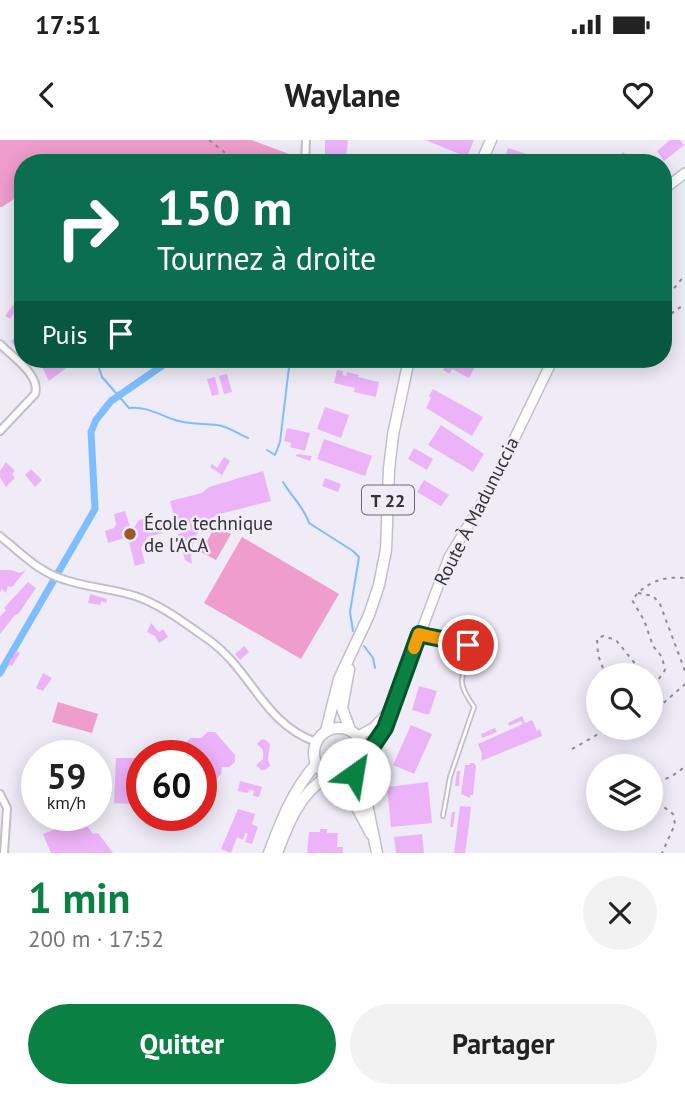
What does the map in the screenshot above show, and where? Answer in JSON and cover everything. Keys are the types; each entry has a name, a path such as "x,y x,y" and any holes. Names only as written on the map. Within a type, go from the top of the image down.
{"main road":[{"name":"T 22","path":"354,733 342,708 346,677 379,585 386,550 393,435 408,368"},
{"name":"Route À Madunuccia","path":"364,757 385,728 449,557 489,491 549,368"},
{"name":"T 22","path":"326,731 339,679 348,655 358,639"},
{"name":"Route À Madunuccia","path":"354,733 373,727 392,707"},
{"path":"338,728 354,733 362,742 364,757 359,769 359,784 367,804 377,849 347,789 316,764 316,742 326,731 338,728"},
{"path":"269,853 289,802 316,764"},
{"path":"277,853 288,823 315,784 332,777 348,777 359,769"}],"street":[{"path":"0,344 14,358"},
{"path":"0,431 34,394 37,387 34,378 24,368"},
{"path":"0,536 56,577 136,597 167,611 212,642 236,664 286,727 316,742"},
{"path":"0,794 7,808 4,853"}],"lane":[{"path":"419,634 435,639 456,640 468,645 472,656 462,680 464,690 474,707 450,776 443,816"}],"path":[{"path":"209,140 227,154"},
{"path":"672,291 685,275"},
{"path":"663,673 665,670 662,657 653,646 644,620 632,600 648,584 667,577 685,578"},
{"path":"638,593 653,596 660,604 685,671"},
{"path":"601,663 597,639 603,636 616,640 635,663"},
{"path":"663,703 685,684"},
{"path":"572,749 587,740"},
{"path":"663,780 679,773 685,766"},
{"path":"662,853 675,824 673,814 663,806"}],"shaded area":[{"path":"0,140 251,140 289,154 14,154 14,199 0,207"},
{"path":"216,525 231,534 216,560 201,552"},
{"path":"242,537 339,594 301,659 204,603"},
{"path":"58,702 98,714 92,733 52,722"}],"building":[{"path":"325,140 348,140 346,154 325,154"},
{"path":"425,140 474,140 468,154 460,154"},
{"path":"670,140 680,140 684,145 672,155 659,154 657,151"},
{"path":"508,148 526,154 506,154"},
{"path":"13,305 14,306 10,319 5,316"},
{"path":"42,368 66,368 49,381"},
{"path":"444,368 474,368 469,378 452,369 450,374 443,370"},
{"path":"337,370 343,371 346,376 347,372 379,382 376,397 354,392 355,388 334,383"},
{"path":"227,374 232,392 224,394 219,376"},
{"path":"215,377 219,394 212,396 207,379"},
{"path":"433,389 483,417 472,436 426,408"},
{"path":"325,407 349,415 341,438 317,429"},
{"path":"441,425 484,454 473,472 428,445"},
{"path":"287,428 310,433 305,451 290,447 291,443 284,441"},
{"path":"324,439 372,456 365,476 317,459"},
{"path":"414,448 433,459 427,470 408,459"},
{"path":"296,456 312,456 310,461"},
{"path":"224,457 230,461 222,475 210,467 212,464 217,468"},
{"path":"6,462 15,471 12,474 15,478 6,487 0,477 0,471"},
{"path":"31,469 42,480 35,487 25,475"},
{"path":"263,471 271,501 216,515 200,529 194,539 192,564 185,560 178,534 191,530 189,520 176,523 170,501 202,493 209,487"},
{"path":"325,478 341,484 338,492 322,486"},
{"path":"424,480 449,495 441,506 417,492"},
{"path":"125,511 133,529 139,520 148,518 148,521 155,524 160,523 163,533 148,537 141,548 145,563 135,566 129,542 125,538 108,543 105,531 114,528 114,514"},
{"path":"0,570 20,573 26,570 12,587 8,586 6,593 2,589 0,592"},
{"path":"28,582 36,588 0,634 0,617 6,610 4,608"},
{"path":"90,594 107,599 106,603 88,603"},
{"path":"151,623 159,632 163,629 168,637 159,643 155,636 147,632"},
{"path":"244,646 249,652 240,660 235,654"},
{"path":"16,651 20,653 12,666 8,664"},
{"path":"43,673 52,678 43,691 36,688"},
{"path":"419,686 437,691 429,715 412,710"},
{"path":"522,716 525,723 532,720 542,736 481,761 482,754 478,744 523,724 521,721 509,726 508,723"},
{"path":"411,725 432,734 414,774 393,765"},
{"path":"495,728 497,732 482,738 481,734"},
{"path":"208,732 215,732 235,755 235,762 229,767 222,767 217,778 217,740 189,740 201,738"},
{"path":"262,739 270,744 270,766 265,770 256,765 263,759 263,750 257,744"},
{"path":"116,758 126,758 126,804 114,803"},
{"path":"470,763 476,766 473,795 470,795 470,798 461,794 465,765"},
{"path":"457,771 460,771 459,786 455,786"},
{"path":"240,781 262,787 259,797 253,796 254,791 238,791"},
{"path":"428,782 432,823 391,827 387,787"},
{"path":"460,806 471,807 469,825 465,853 454,853"},
{"path":"238,809 255,814 252,824 258,827 252,844 245,842 248,834 245,833 243,840 237,837 231,853 221,849"},
{"path":"452,812 455,812 453,827 450,827"},
{"path":"320,829 327,829 327,833 338,833 337,847 343,847 343,853 307,853 309,832 320,832"},
{"path":"50,831 91,831 93,834 98,833 113,853 51,853 43,834"},
{"path":"422,834 424,853 396,853 394,837"}],"waterway":[{"path":"99,368 102,377 129,408 146,409 183,422 229,428 248,438"},
{"path":"0,673 95,509 91,432 96,420 111,401 159,368"},
{"path":"267,450 275,455 280,442 289,368"},
{"path":"283,482 309,523 359,557 350,612 353,631"},
{"path":"364,646 373,658 375,668"}],"slow traffic":[{"path":"414,648 419,634 445,640"}],"place":[{"name":"École technique de l'ACA","path":"130,534"}],"route":[{"path":"354,774 385,728 419,634 435,639 456,640 468,645"}]}
